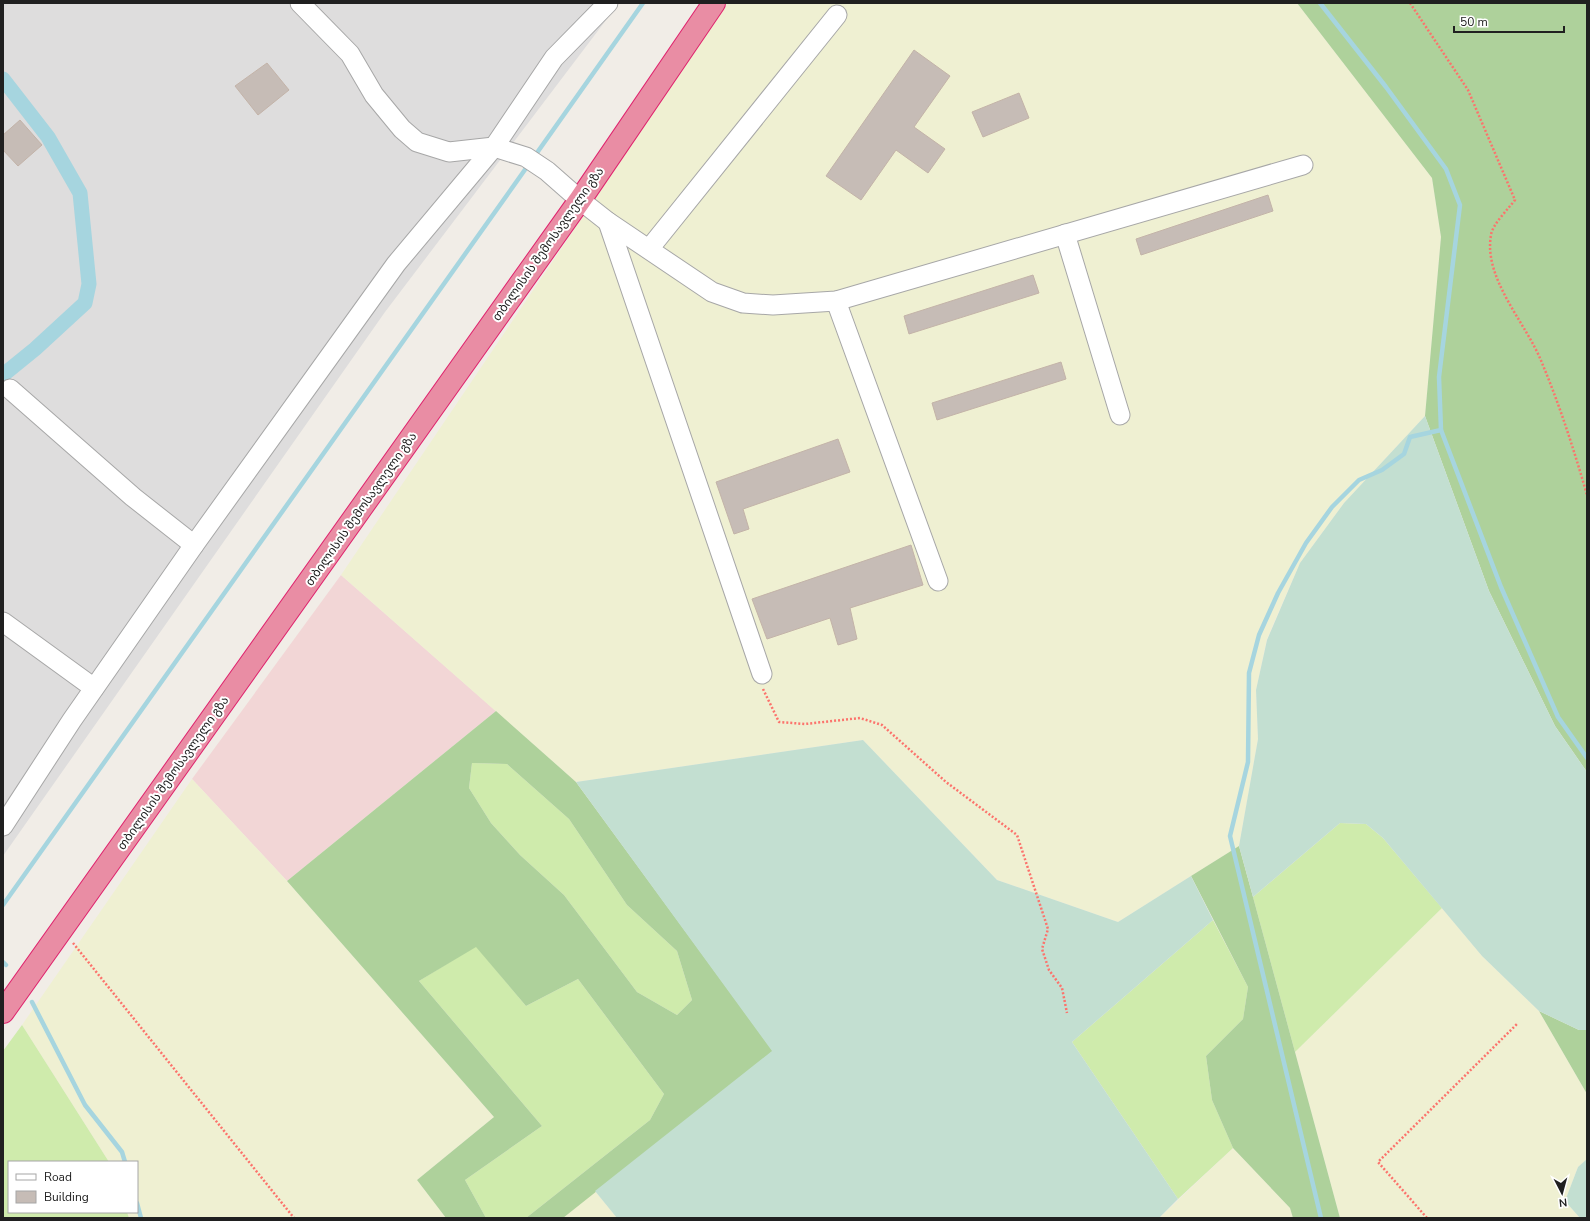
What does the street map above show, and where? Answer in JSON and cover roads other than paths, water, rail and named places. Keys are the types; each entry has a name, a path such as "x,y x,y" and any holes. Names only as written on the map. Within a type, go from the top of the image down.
{"highway":[{"name":"თბილისის შემოსავლელი გზა","path":"3,1012 580,200 714,3"}],"street":[{"path":"300,3 350,54 374,95 402,129 417,142 449,152 494,147 526,157 547,171 608,222 712,292 743,302 773,305 836,301 1303,165"},
{"path":"3,826 94,688 194,545 396,264 494,147 554,58 608,3"},
{"path":"649,249 837,15"},
{"path":"608,222 762,674"},
{"path":"1065,234 1120,415"},
{"path":"836,301 938,581"},
{"path":"10,389 134,496 194,545"},
{"path":"3,622 94,688"}],"waterway":[{"path":"534,157 643,3"},
{"path":"1320,3 1386,87 1446,169 1460,205 1439,377 1441,430 1501,587 1558,717 1587,758"},
{"path":"3,79 48,137 80,193 89,284 85,303 35,349 3,375"},
{"path":"3,905 529,164"},
{"path":"1321,1218 1230,836 1248,762 1249,673 1259,635 1278,593 1306,543 1332,507 1359,480 1382,470 1404,454 1410,437 1441,430"},
{"path":"3,962 6,965"},
{"path":"32,1002 85,1105 122,1152 125,1161"},
{"path":"138,1207 141,1218"}]}
